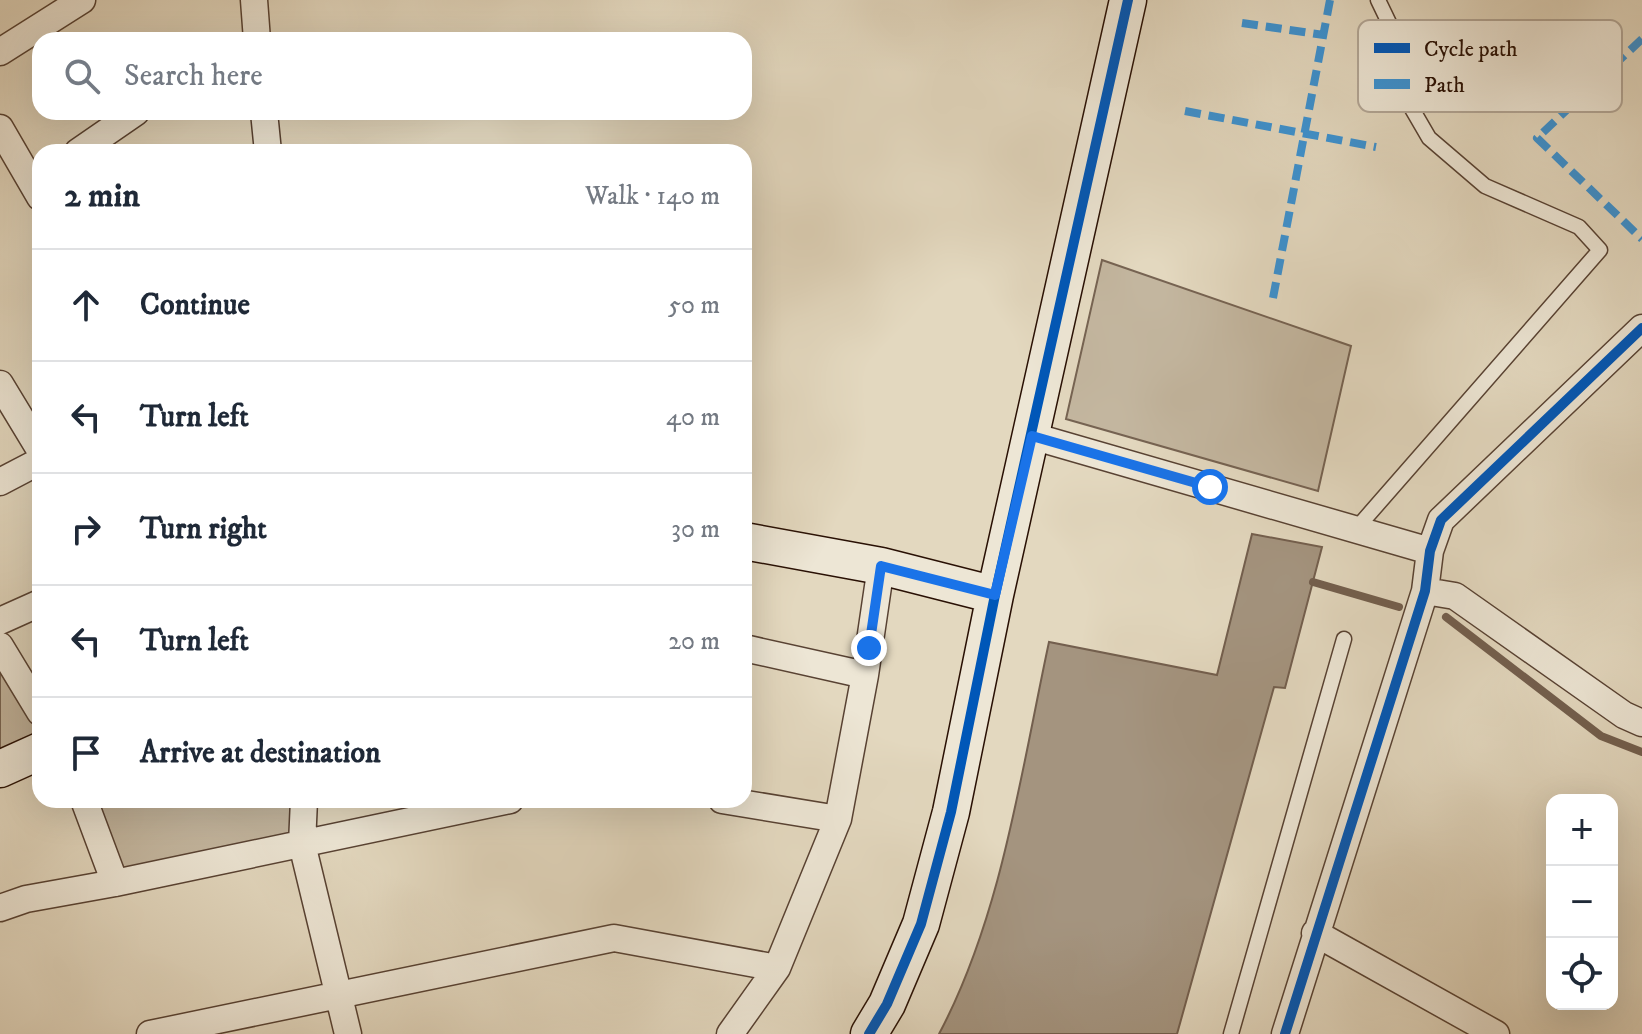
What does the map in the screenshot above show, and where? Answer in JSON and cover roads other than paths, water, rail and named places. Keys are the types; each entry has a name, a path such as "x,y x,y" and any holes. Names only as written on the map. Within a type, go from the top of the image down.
{"street":[{"path":"0,52 82,0"},
{"path":"254,0 256,32"},
{"path":"869,1034 887,1004 921,924 951,812 995,595 1128,0"},
{"path":"90,144 124,120"},
{"path":"265,120 267,144"},
{"path":"0,128 32,178"},
{"path":"1285,1034 1425,591 1430,551 1441,520 1642,328"},
{"path":"0,384 32,437"},
{"path":"1032,436 1430,551"},
{"path":"0,482 32,465"},
{"path":"752,542 881,566 995,595"},
{"path":"730,1034 777,968 838,819 865,675 881,566"},
{"path":"1425,591 1455,596 1624,715 1642,723"},
{"path":"0,621 32,607"},
{"path":"0,646 32,699"},
{"path":"752,650 865,675"},
{"path":"0,769 32,755"},
{"path":"752,805 838,819"},
{"path":"87,808 115,883"},
{"path":"304,808 302,844 348,1034"},
{"path":"0,908 26,899 472,808"},
{"path":"1315,933 1496,1034"},
{"path":"150,1034 614,938 777,968"}],"lane":[{"path":"1378,0 1388,20"},
{"path":"1356,529 1600,250 1579,227 1485,186 1429,138 1414,112"},
{"path":"1231,1034 1344,639"}],"waterway":[{"path":"1313,582 1399,607"},
{"path":"1446,617 1601,736 1642,752"}]}
